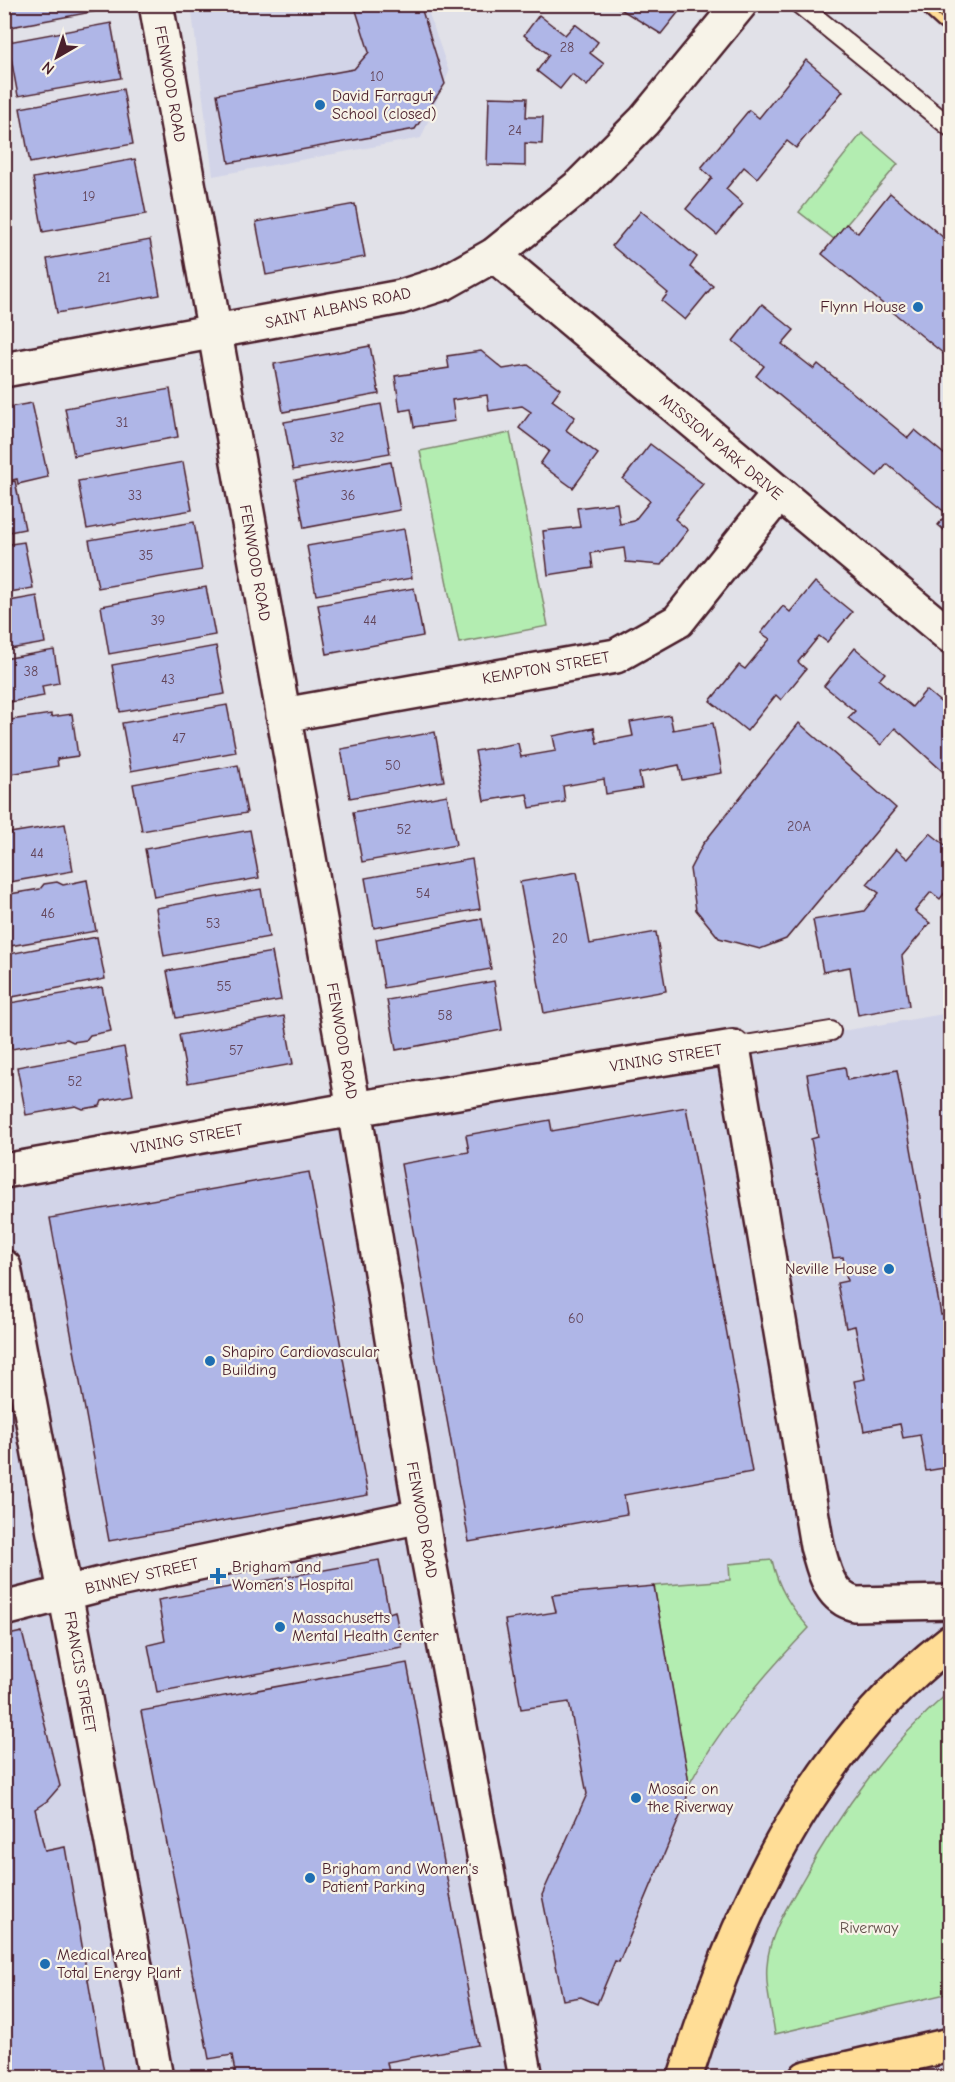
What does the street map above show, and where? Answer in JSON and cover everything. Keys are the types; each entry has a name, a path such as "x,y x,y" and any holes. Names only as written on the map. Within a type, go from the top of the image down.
{"main road":[{"path":"939,4 951,14"},
{"path":"685,2078 728,1951 780,1842 808,1796 864,1724 909,1677 951,1642"},
{"path":"806,2078 951,2045"}],"street":[{"name":"FENWOOD ROAD","path":"156,4 213,334 354,1109 421,1516 526,2078"},
{"name":"SAINT ALBANS ROAD","path":"4,370 213,334 401,297 444,283 494,255 579,187 665,98 740,4"},
{"name":"MISSION PARK DRIVE","path":"494,255 778,495 951,636"},
{"name":"KEMPTON STREET","path":"283,715 616,656 678,621 778,495"},
{"name":"VINING STREET","path":"4,1171 354,1109 733,1047 817,1546 829,1585 846,1602 862,1605 951,1602"},
{"name":"FRANCIS STREET","path":"4,1267 156,2078"},
{"name":"BINNEY STREET","path":"4,1609 66,1595 113,1581 421,1516"}],"lane":[{"path":"799,4 951,128"},
{"path":"733,1047 831,1031"}],"shaded area":[{"name":"David Farragut School (closed)","path":"191,5 426,5 449,72 421,138 213,176"},
{"path":"950,1013 950,2077 5,2078 5,1171"}],"green space":[{"path":"862,133 898,164 834,239 799,212"},
{"path":"510,433 548,626 459,643 420,451"},
{"path":"772,1560 786,1596 809,1628 743,1702 714,1742 689,1785 654,1586 730,1580 729,1564"},
{"name":"Riverway","path":"950,1691 950,1993 775,2034 768,1991 767,1965 771,1943 785,1911 817,1854 868,1779 906,1733"}],"building":[{"path":"4,4 107,4 108,9 5,28"},
{"path":"354,4 420,4 445,84 415,129 229,163 217,94 354,69 369,52"},
{"path":"618,4 685,4 661,34 617,7"},
{"path":"539,15 565,35 575,24 598,42 590,53 604,64 587,86 572,74 560,89 537,71 549,55 524,35"},
{"path":"111,23 121,78 18,96 8,42"},
{"path":"806,60 843,91 796,148 787,141 757,178 744,167 726,189 743,204 717,235 686,209 712,178 701,168 749,110 759,118"},
{"path":"123,89 133,144 30,163 20,108"},
{"path":"489,97 527,98 526,117 543,117 542,144 525,143 525,166 487,165"},
{"path":"135,159 146,214 43,232 33,178"},
{"name":"Flynn House","path":"890,193 950,243 950,359 822,254 846,224 858,233"},
{"path":"355,204 365,257 266,275 256,222"},
{"path":"641,211 697,257 690,267 713,286 685,320 662,301 668,293 612,246"},
{"path":"150,240 160,295 57,313 47,259"},
{"path":"762,304 794,330 782,344 814,369 818,364 908,438 915,430 950,459 950,535 938,525 947,514 887,464 877,476 756,376 764,366 733,341"},
{"path":"370,346 379,394 283,412 274,364"},
{"path":"481,351 503,369 528,365 560,389 552,400 575,417 566,430 598,454 573,488 540,464 549,451 519,428 531,412 522,406 489,411 487,395 452,400 455,421 414,427 411,409 400,411 395,376 449,368 447,356"},
{"path":"170,389 178,437 74,456 65,408"},
{"path":"32,403 48,477 18,484 17,479 4,482 4,408"},
{"path":"381,404 390,453 293,470 284,422"},
{"path":"650,444 703,484 675,519 688,530 661,565 626,562 624,548 591,553 593,568 548,575 543,531 580,527 577,508 617,503 620,524 634,521 650,501 623,479"},
{"path":"183,462 192,510 87,529 78,481"},
{"path":"391,462 400,510 304,528 295,480"},
{"path":"15,481 25,529 4,533 4,483"},
{"path":"194,522 202,570 98,588 89,540"},
{"path":"404,529 412,578 316,595 307,546"},
{"path":"24,542 33,588 4,593 4,545"},
{"path":"815,582 852,612 827,642 819,636 798,662 806,669 781,700 776,695 747,731 710,701 739,665 745,669 770,639 761,633 783,606 790,612"},
{"path":"206,587 215,635 109,654 101,606"},
{"path":"414,588 423,636 327,654 318,605"},
{"path":"37,596 45,643 4,650 4,602"},
{"path":"216,646 225,694 120,712 112,665"},
{"path":"855,648 885,673 879,680 912,707 926,690 950,710 950,778 895,728 881,745 848,718 855,711 824,686"},
{"path":"54,650 59,683 42,686 44,696 4,703 4,659"},
{"path":"227,705 236,752 131,771 122,723"},
{"path":"51,714 51,717 72,714 78,756 57,759 58,766 4,775 4,721"},
{"path":"670,715 673,730 713,723 722,773 682,780 679,765 639,773 642,788 606,794 604,779 563,786 565,802 530,808 527,794 484,801 475,751 518,743 521,757 556,751 553,736 594,728 597,743 633,736 630,722"},
{"path":"799,723 896,808 786,939 760,949 719,938 696,910 690,869 703,844"},
{"path":"435,732 444,781 350,798 341,749"},
{"path":"238,765 247,813 142,831 133,784"},
{"path":"447,795 456,845 362,862 353,812"},
{"path":"65,824 73,871 4,883 4,834"},
{"path":"250,830 259,878 154,897 145,849"},
{"path":"930,833 950,849 950,886 940,899 931,892 915,911 930,923 902,956 909,1006 858,1015 850,967 823,972 813,920 864,911 879,893 867,884 896,849 908,859"},
{"path":"472,859 480,909 374,928 365,878"},
{"path":"577,872 590,944 656,932 666,991 544,1013 520,882"},
{"path":"87,880 96,931 4,947 4,895 40,889 44,884 57,882 63,885"},
{"path":"261,889 269,937 164,956 156,908"},
{"path":"482,919 491,969 384,988 376,939"},
{"path":"97,937 105,979 7,998 4,955"},
{"path":"272,952 281,1000 176,1018 167,971"},
{"path":"494,981 502,1030 396,1050 387,1000"},
{"path":"102,987 111,1031 90,1035 86,1040 73,1042 67,1039 12,1049 4,1004"},
{"path":"284,1016 293,1064 188,1083 179,1035"},
{"path":"124,1047 133,1095 102,1101 100,1106 83,1109 76,1106 26,1115 17,1067"},
{"name":"Neville House","path":"845,1067 847,1080 897,1070 941,1315 950,1313 950,1467 926,1471 920,1435 903,1438 900,1424 864,1431 854,1381 865,1379 855,1326 846,1328 837,1283 847,1281 843,1257 833,1258 811,1139 818,1137 807,1074"},
{"path":"686,1107 752,1472 624,1495 627,1514 469,1542 401,1164 469,1152 466,1135 550,1120 552,1131"},
{"name":"Shapiro Cardiovascular Building","path":"309,1172 368,1495 109,1541 50,1218"},
{"name":"Massachusetts Mental Health Center","path":"379,1560 389,1613 395,1611 402,1647 157,1692 148,1645 165,1641 158,1600"},
{"name":"Mosaic on the Riverway","path":"654,1586 687,1770 689,1785 686,1802 619,1962 615,1961 597,2004 581,1997 563,2000 542,1895 587,1794 569,1702 521,1709 505,1620 556,1612 552,1595"},
{"name":"Medical Area Total Energy Plant","path":"22,1632 60,1786 47,1801 35,1809 45,1851 65,1847 105,2078 4,2078 4,1636"},
{"name":"Brigham and Women's Patient Parking","path":"407,1663 478,2045 387,2062 390,2078 236,2078 232,2055 209,2059 141,1711"}],"tram line":[{"path":"926,4 950,25"}],"place":[{"name":"David Farragut School (closed)","path":"320,105"},
{"name":"Flynn House","path":"918,307"},
{"name":"Neville House","path":"889,1269"},
{"name":"Shapiro Cardiovascular Building","path":"210,1361"},
{"name":"Brigham and Women's Hospital","path":"218,1576"},
{"name":"Massachusetts Mental Health Center","path":"280,1627"},
{"name":"Mosaic on the Riverway","path":"636,1798"},
{"name":"Brigham and Women's Patient Parking","path":"310,1878"},
{"name":"Medical Area Total Energy Plant","path":"45,1964"}]}
